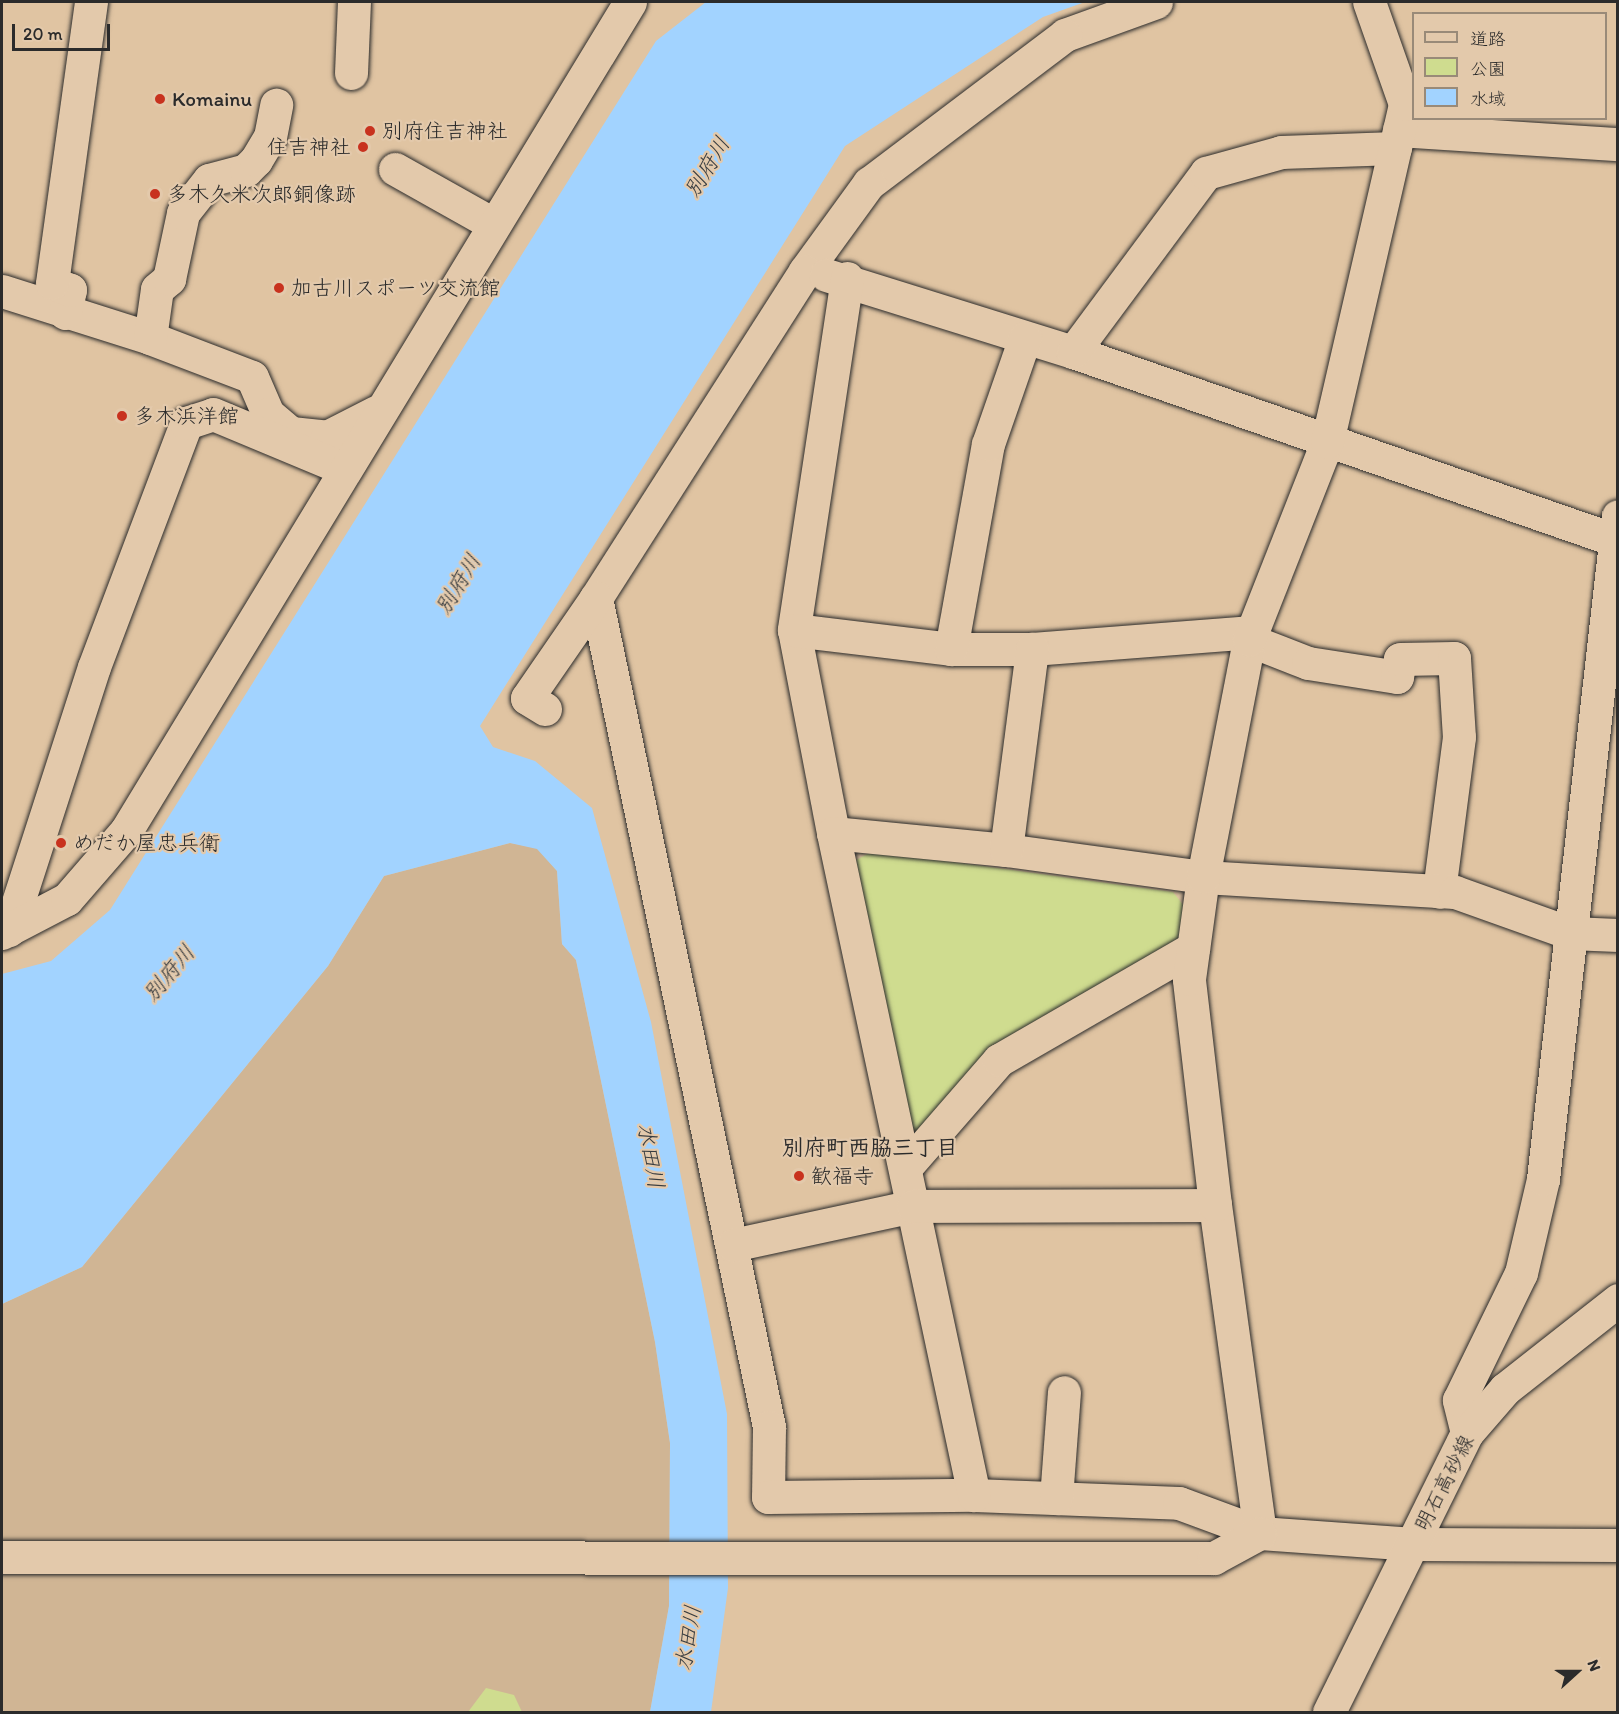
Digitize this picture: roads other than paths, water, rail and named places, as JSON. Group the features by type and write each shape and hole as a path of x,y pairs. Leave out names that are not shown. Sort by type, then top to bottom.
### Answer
{"street":[{"path":"65,313 70,290 52,283 91,2"},
{"path":"69,272 103,2"},
{"path":"351,73 354,2"},
{"path":"5,931 67,899 126,831 379,410 630,2"},
{"path":"545,709 527,698 596,598 805,271 869,183 1065,35 1156,2"},
{"path":"1260,1533 1215,1205 1189,979 1203,877 1250,636 1326,442 1405,104 1369,2"},
{"path":"150,338 157,289 169,279 183,213 208,180 246,170 256,160 270,137 276,105"},
{"path":"1073,352 1206,173 1281,152 1397,139 1617,144"},
{"path":"394,169 493,224"},
{"path":"805,271 847,278 1073,352 1326,442 1616,532 1543,1179 1521,1273 1460,1400 1467,1433"},
{"path":"847,278 794,630 833,833 974,1495"},
{"path":"2,291 65,313 150,338 252,377 268,414 291,434 327,438 379,410"},
{"path":"951,649 988,444 1025,338"},
{"path":"5,931 94,668 186,423 213,414 344,468"},
{"path":"596,598 733,1245 769,1428 768,1497 974,1495 1179,1503 1260,1533 1414,1544 1617,1545"},
{"path":"794,630 951,649 1032,649 1250,636 1308,663 1397,676 1400,659 1454,658 1459,737 1439,892"},
{"path":"1006,850 1032,649"},
{"path":"833,833 1006,850 1203,877 1455,892 1570,933 1617,935"},
{"path":"905,1168 999,1060 1193,948"},
{"path":"733,1245 913,1206 1215,1205"},
{"name":"明石高砂線","path":"1329,1713 1467,1433 1505,1389 1617,1300"},
{"path":"1056,1498 1064,1392"},
{"path":"2,1557 1214,1558 1260,1533"}],"water":[{"path":"706,2 1085,2 1043,17 845,146 480,726 493,747 535,761 592,808 651,1022 727,1414 728,1588 711,1712 650,1712 669,1606 670,1443 655,1342 576,960 562,944 557,871 537,849 510,843 384,876 328,966 82,1267 2,1304 2,974 51,961 110,910 656,41"}],"place":[{"name":"Komainu","path":"160,99"},
{"name":"別府住吉神社","path":"370,131"},
{"name":"住吉神社","path":"363,147"},
{"name":"多木久米次郎銅像跡","path":"155,194"},
{"name":"加古川スポーツ交流館","path":"279,288"},
{"name":"多木浜洋館","path":"122,416"},
{"name":"めだか屋忠兵衛","path":"61,843"},
{"name":"歓福寺","path":"799,1176"}],"district":[{"name":"別府町西脇三丁目","path":"870,1148"}],"water label":[{"name":"別府川","path":"707,167"},
{"name":"別府川","path":"458,584"},
{"name":"別府川","path":"169,973"},
{"name":"水田川","path":"651,1156"},
{"name":"水田川","path":"688,1638"}]}
